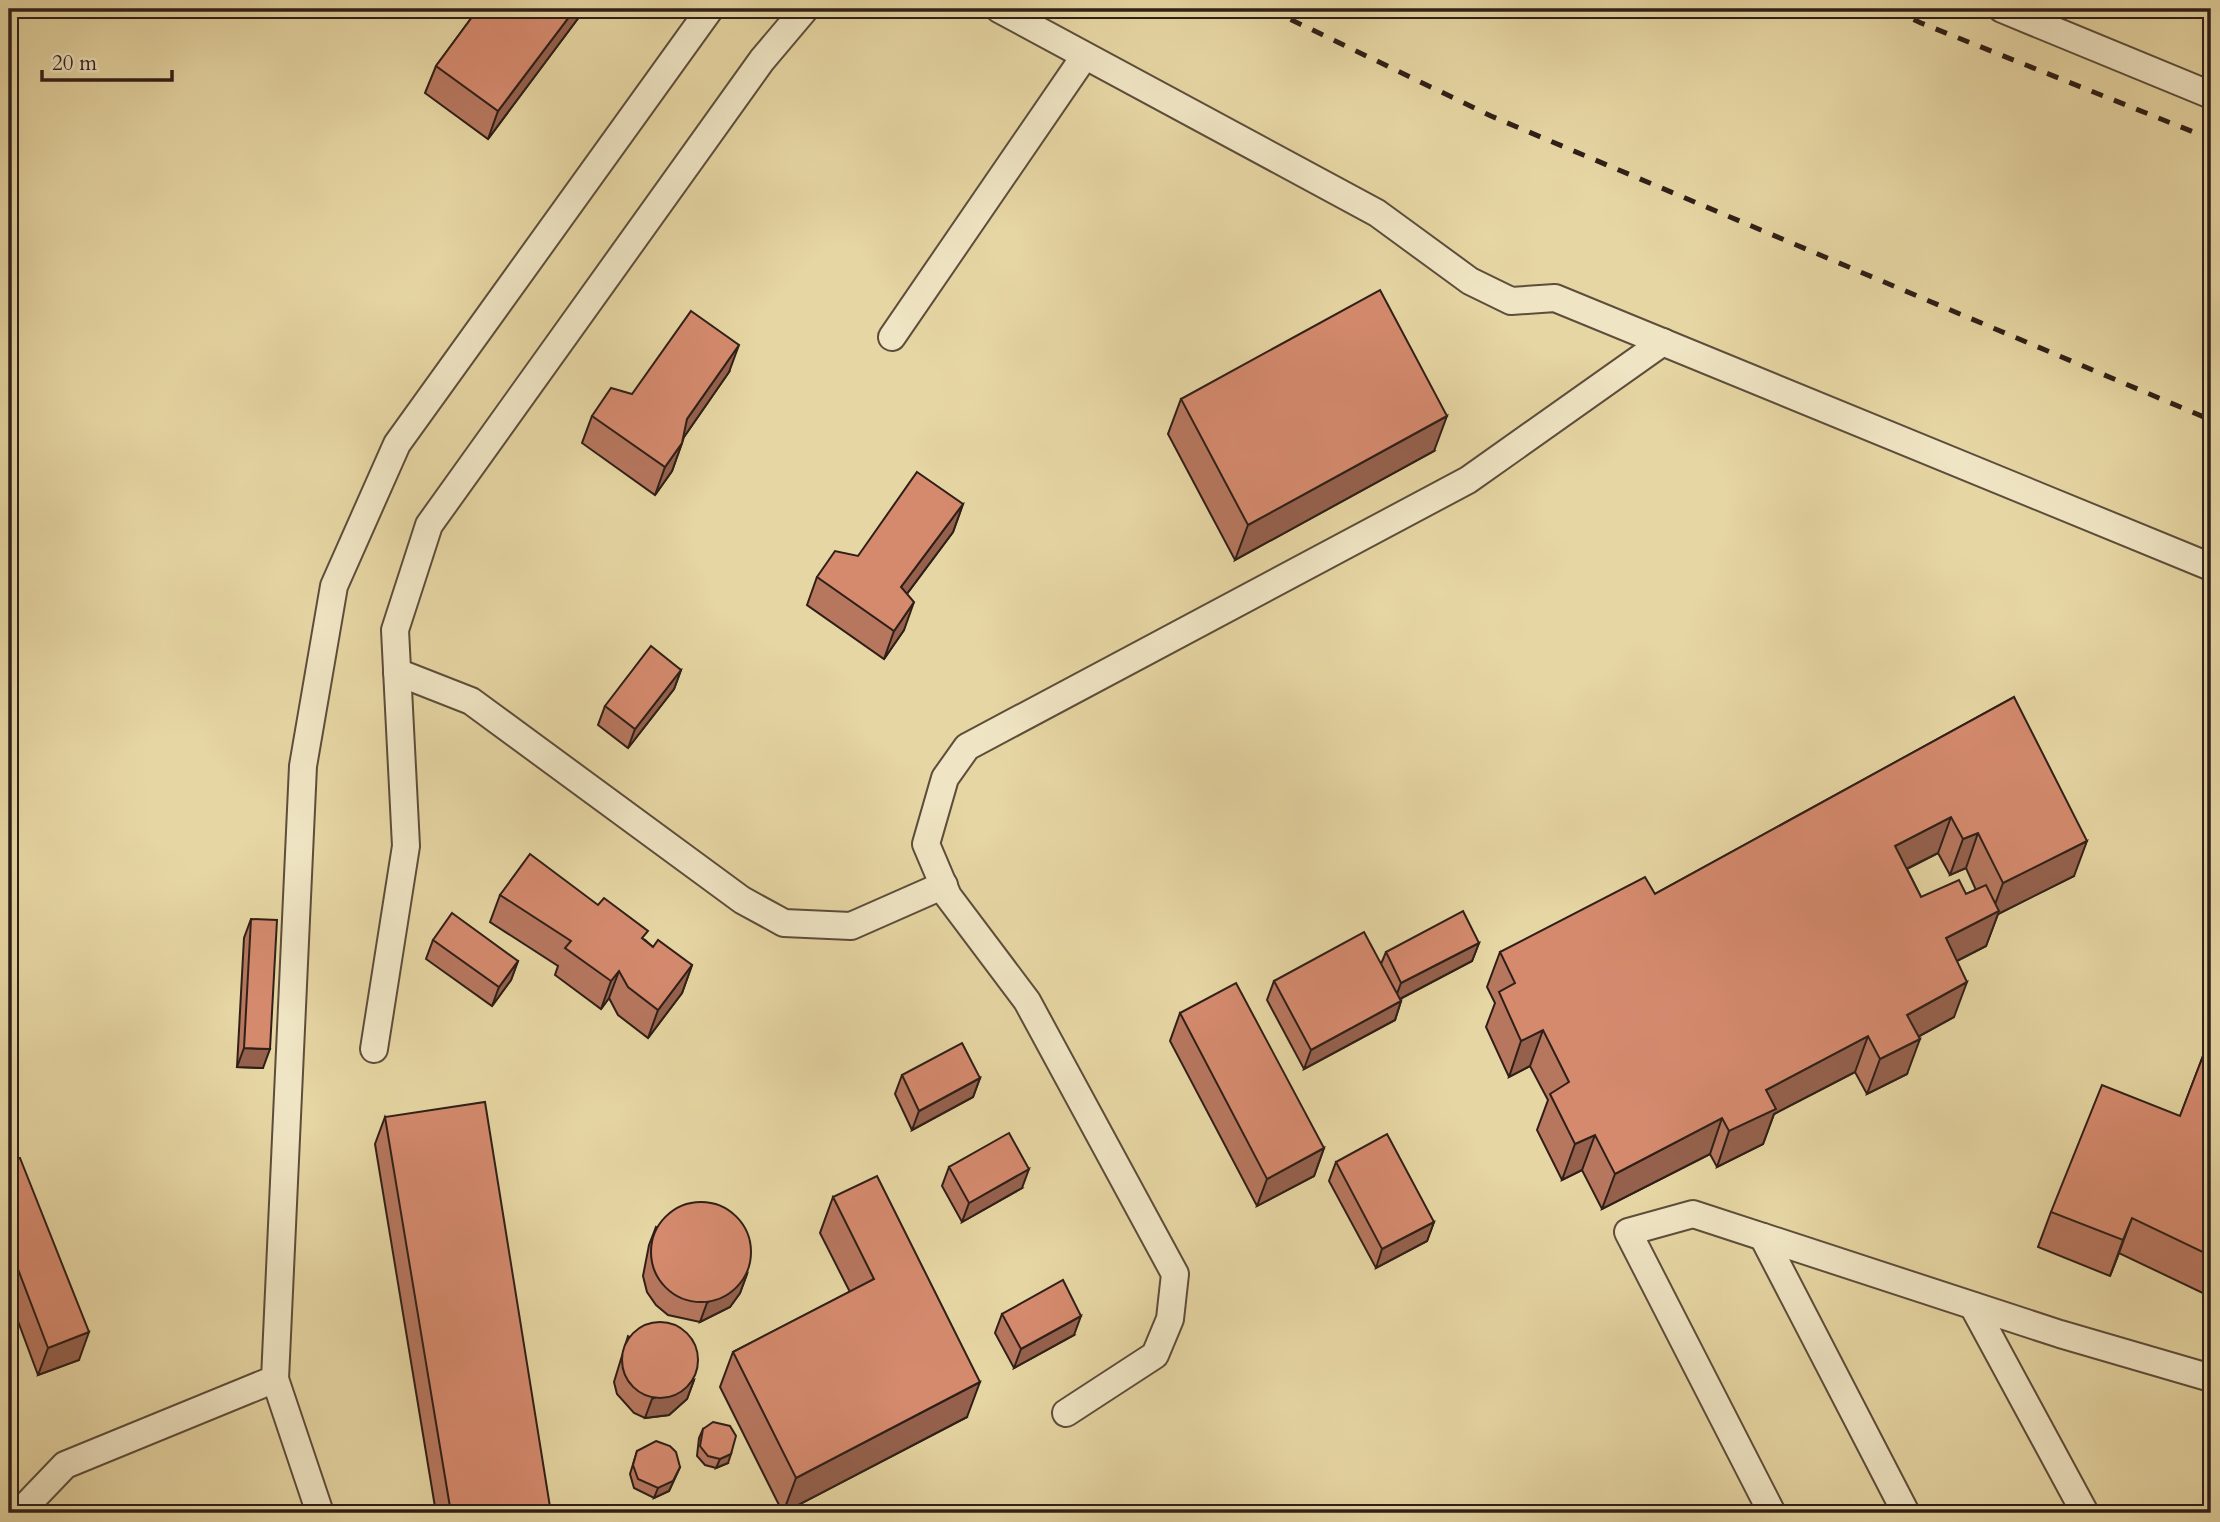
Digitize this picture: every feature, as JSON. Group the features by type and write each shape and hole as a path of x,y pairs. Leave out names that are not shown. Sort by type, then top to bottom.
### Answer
{"lane":[{"path":"320,1513 275,1379 303,766 334,586 397,444 710,9"},
{"path":"374,1049 406,846 395,630 429,525 762,60 805,9"},
{"path":"999,9 1377,213 1470,281 1511,301 1555,298 2211,567"},
{"path":"2002,9 2211,95"},
{"path":"892,337 1084,57"},
{"path":"1066,1413 1155,1355 1170,1319 1175,1274 1027,1001 948,896 926,845 945,778 967,747 1468,480 1663,342"},
{"path":"397,672 471,701 742,901 785,923 851,926 944,886"},
{"path":"1772,1513 1628,1232 1693,1214 1973,1306 2211,1378"},
{"path":"1763,1237 1906,1513"},
{"path":"1973,1306 2084,1513"},
{"path":"19,1513 65,1465 275,1379"}],"building":[{"path":"478,9 575,9 498,111 436,66"},
{"path":"1380,290 1447,416 1248,525 1181,399"},
{"path":"691,311 739,345 687,419 682,443 665,467 592,416 611,388 632,394"},
{"path":"917,472 963,504 901,587 914,602 894,631 817,577 835,551 858,556"},
{"path":"651,646 681,670 635,729 605,706"},
{"path":"2014,697 2087,841 2003,883 1978,833 1963,839 1951,817 1895,846 1921,897 1959,880 1966,894 1986,885 1999,911 1946,938 1967,982 1907,1015 1920,1039 1880,1059 1868,1036 1766,1090 1776,1109 1729,1131 1722,1118 1615,1174 1595,1135 1575,1144 1550,1094 1569,1082 1543,1030 1521,1041 1499,992 1515,983 1500,952 1645,877 1655,894"},
{"path":"530,854 598,905 604,898 648,931 642,938 653,947 658,940 692,965 658,1010 628,987 619,971 611,981 565,948 571,941 500,895"},
{"path":"1463,911 1479,943 1401,983 1386,952"},
{"path":"452,913 518,961 499,987 433,940"},
{"path":"251,919 277,920 270,1049 244,1048"},
{"path":"1364,932 1401,1001 1311,1050 1274,981"},
{"path":"1236,983 1324,1148 1267,1179 1180,1013"},
{"path":"2211,1035 2211,1256 2132,1218 2123,1240 2051,1212 2102,1085 2180,1116"},
{"path":"962,1043 980,1078 919,1111 902,1075"},
{"path":"485,1102 551,1513 451,1513 385,1117"},
{"path":"1009,1133 1029,1169 969,1203 949,1167"},
{"path":"1387,1134 1434,1222 1382,1249 1336,1162"},
{"path":"20,1158 89,1332 48,1348 16,1264 9,1267 9,1161"},
{"path":"877,1176 980,1382 796,1478 733,1352 874,1279 833,1197"},
{"path":"701,1202 720,1205 737,1216 748,1233 751,1252 748,1271 737,1288 720,1299 701,1302 682,1299 665,1288 654,1271 651,1252 654,1233 665,1216 682,1205"},
{"path":"1063,1280 1081,1316 1021,1349 1002,1314"},
{"path":"653,1322 667,1322 681,1328 692,1339 698,1360 695,1375 687,1387 667,1398 653,1398 639,1392 628,1381 622,1367 622,1353 628,1339 639,1328"},
{"path":"713,1422 730,1426 736,1436 731,1454 720,1459 708,1456 700,1446 703,1429"},
{"path":"656,1441 670,1446 676,1452 680,1467 673,1481 658,1488 638,1479 633,1465 637,1451"}],"railway":[{"path":"1269,9 1491,116 2211,420"},
{"path":"1892,9 2211,139"}]}
